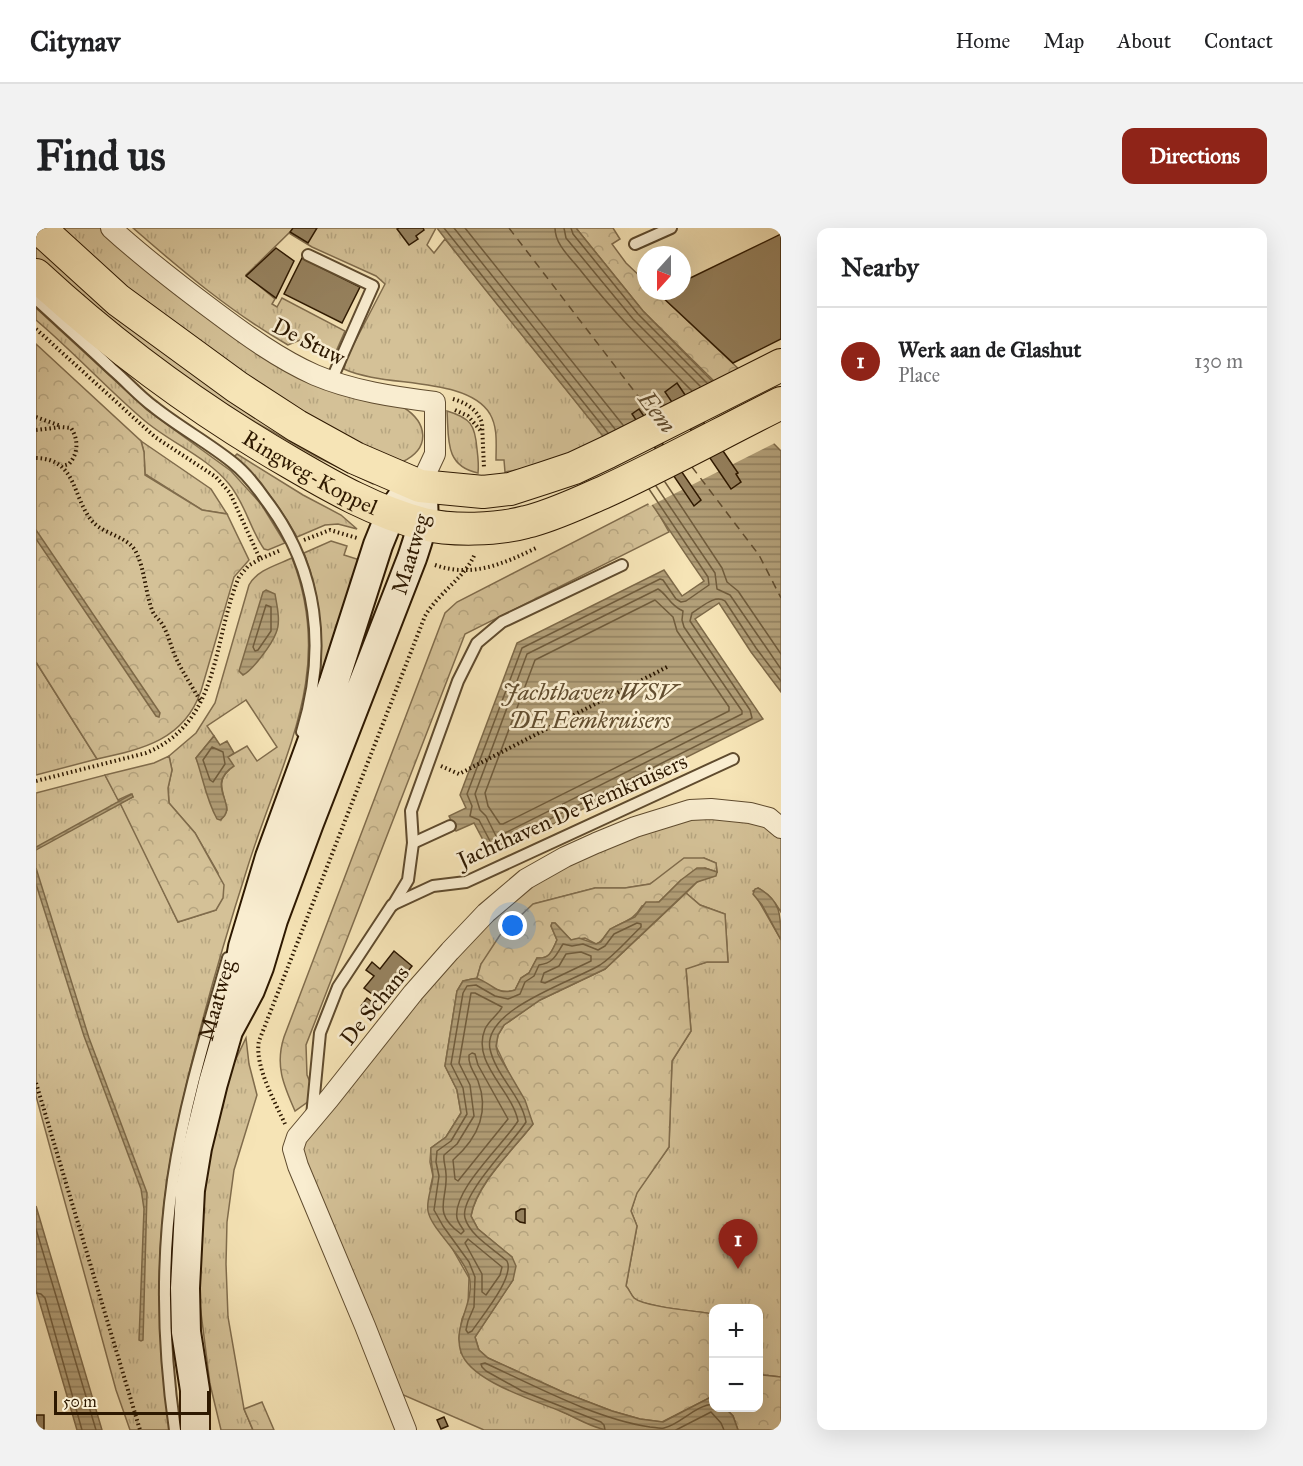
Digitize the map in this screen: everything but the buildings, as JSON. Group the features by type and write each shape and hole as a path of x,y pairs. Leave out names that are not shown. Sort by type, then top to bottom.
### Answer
{"main road":[{"name":"Ringweg-Koppel","path":"39,228 118,300 237,387 297,426 345,453 420,486 483,492 510,489 574,468 781,365"},
{"name":"Ringweg-Koppel","path":"36,275 73,310 128,354 218,419 333,488 423,524 451,528 481,528 526,522 574,505 629,481 769,409"},
{"name":"Maatweg","path":"195,1430 195,1390 186,1332 185,1288 190,1190 197,1148 228,1031 243,947 294,788 334,682 358,603 392,513 404,495 420,486 425,503 423,524 273,920 259,968 228,1031"},
{"name":"Maatweg","path":"195,1390 211,1430"}],"street":[{"name":"De Stuw","path":"111,228 171,279 282,358 331,381 373,393 435,402"},
{"path":"420,486 435,454 435,402"},
{"name":"De Schans","path":"293,1144 450,951 486,913 526,879 565,857 635,827 690,810 711,809 750,813 769,818 781,828"},
{"path":"293,1144 298,1166 379,1359 406,1430"}],"lane":[{"path":"635,244 671,228"},
{"path":"308,255 373,286 331,381"},
{"name":"Ringweg-Koppel","path":"36,299 152,406 234,462 279,518 309,585 315,624 316,661 312,692 299,740"},
{"path":"312,1119 320,1033 338,987 408,880 413,843 411,811 458,681 477,643 502,622 622,565"},
{"name":"Jachthaven De Eemkruisers","path":"392,905 434,886 466,882 733,759"},
{"path":"413,843 450,826"},
{"name":"Maatweg","path":"175,1430 166,1333 167,1228 173,1178 195,1078 231,947"}],"path":[{"path":"452,398 470,406 480,416 481,432 468,416 435,402 452,398"},
{"path":"36,417 61,427"},
{"path":"36,430 71,428 76,435 74,457 69,464 61,466"},
{"path":"36,458 50,459 61,466 75,484 82,504 92,521 102,530 126,541 135,549 153,613 163,625 176,659 201,702"},
{"path":"36,781 146,753 160,747 182,731 207,691 239,577 248,566 260,559"},
{"path":"293,1144 262,1070 258,1052 260,1041 425,616 441,593 464,571"},
{"path":"429,762 459,774 669,666"},
{"path":"36,1083 140,1430"}],"green space":[{"path":"53,228 100,228 122,248 239,339 403,407 417,420 421,428 422,443 418,450 402,462 350,441 187,339"},
{"path":"133,228 436,228 427,245 434,253 445,239 607,440 533,467 505,472 504,460 496,460 493,419 479,402 444,388 380,379 344,369 347,357 385,284 376,276 312,247 289,233 246,275 275,299 272,304 277,307 282,298 345,331 334,356 300,340 288,345 267,333 208,290"},
{"path":"576,228 613,228 620,239 612,244 637,273 637,300 666,300 743,373 719,386 643,311"},
{"path":"36,241 375,483 317,457 181,380 36,262"},
{"path":"36,308 147,410 231,471 261,504 285,543 268,550 264,549 235,491 220,474 155,429 131,409 36,320"},
{"path":"36,344 141,441 145,475 202,510 227,514 249,560 234,577 194,708 184,721 160,740 130,751 97,759 36,662"},
{"path":"447,411 467,420 473,428 478,473 459,464 454,457 449,441"},
{"path":"141,441 211,489 227,514 202,510 145,474"},
{"path":"237,454 303,495 341,515 357,529 338,524 325,525 297,537 269,494 234,457"},
{"path":"652,502 669,532 465,634 306,1045 307,1075 316,1096 295,1111 280,1066 284,1037 445,613 457,602"},
{"path":"331,541 347,546 344,555 363,561 317,697 321,660 320,624 315,588 304,553"},
{"path":"292,558 304,600 309,640 306,679 299,716 288,754 247,869 216,973 196,1043 168,1174 162,1222 159,1296 162,1366 171,1430 130,1430 116,1390 36,1096 36,793 105,775 133,827 178,922 216,910 218,873 195,833 169,803 168,788 172,770 169,756 196,733 215,703 249,585 257,575","holes":["246,700 277,747 257,761 247,746 228,757 229,770 222,779 227,810 221,820 196,758 214,736 207,726"]},
{"path":"36,662 97,759 36,775"},
{"path":"169,756 172,770 168,788 169,803 195,833 224,885 223,898 216,910 178,922 120,803 133,797 131,794 118,800 105,775 154,763"},
{"path":"680,818 747,821 771,830 781,838 781,912 765,893 758,888 753,891 781,940 781,1377 763,1375 763,1304 709,1304 709,1313 648,1304 634,1298 626,1286 637,1226 631,1211 637,1192 669,1147 672,1061 691,1031 686,968 707,962 728,962 725,914 700,905 686,893 697,882 717,872 716,863 704,858 666,874 650,884 625,888 595,888 534,904 481,964 477,978 463,981 457,991 445,1066 457,1090 461,1113 446,1137 431,1148 430,1162 433,1176 430,1189 452,1248 469,1278 468,1306 462,1319 459,1338 461,1353 568,1415 607,1430 484,1430 401,1394 303,1154 304,1140 454,954 498,906 580,859"},
{"path":"684,858 704,858 716,863 717,872 705,868 681,880 659,902 642,906 635,916 610,930 596,944 585,938 571,940 555,923 552,923 551,926 557,940 552,951 548,956 537,958 529,973 521,978 515,990 500,991 477,978 481,964 500,935 533,904 595,888 625,888 650,884"},
{"path":"686,893 700,905 725,914 728,962 707,962 686,969 691,1031 672,1061 669,1147 637,1193 631,1211 637,1226 626,1286 634,1298 648,1304 709,1313 709,1398 662,1422 612,1411 565,1393 488,1358 479,1350 475,1337 513,1280 512,1257 478,1229 471,1216 480,1192 488,1180 533,1124 496,1046 498,1035 504,1025 540,1000 605,969"},
{"path":"246,1038 249,1064 257,1095 234,1170 227,1222 226,1264 228,1317 244,1409 253,1430 221,1430 210,1384 198,1289 201,1191 223,1086"},
{"path":"763,1375 781,1377 781,1430 738,1430 729,1412 763,1412"},
{"path":"262,1402 274,1430 253,1430 244,1409"}],"water":[{"path":"437,228 576,228 643,311 781,451 781,692 719,603 695,619 763,719 491,855 474,823 456,831 449,816 466,808 460,795 517,643 664,570 682,596 704,581 618,456"},
{"path":"36,530 160,713 159,717 156,716 36,539"},
{"path":"266,590 275,594 278,614 277,629 262,656 243,675 239,671 263,592"},
{"path":"214,736 220,745 227,741 234,753 228,757 234,766 225,773 222,781 221,788 227,808 220,820 217,819 210,804 196,758"},
{"path":"132,794 133,797 36,850 36,847"},
{"path":"36,868 89,1038 147,1193 143,1340 141,1341 139,1340 144,1209 141,1189 84,1036 36,884"},
{"path":"697,868 717,872 716,876 697,882 605,969 540,1000 504,1025 498,1035 496,1046 498,1054 525,1100 533,1124 496,1168 480,1192 471,1216 478,1229 512,1257 516,1266 513,1280 475,1337 479,1350 488,1358 565,1393 640,1419 663,1422 709,1398 709,1412 729,1412 738,1430 606,1430 489,1381 467,1362 461,1352 459,1332 469,1295 469,1276 460,1259 430,1218 428,1202 433,1175 431,1148 446,1137 461,1113 457,1090 445,1066 457,991 463,981 478,979 503,992 515,990 521,978 529,973 537,958 548,956 552,951 557,940 551,926 552,923 555,923 571,940 579,938 596,944 601,942 610,929 635,917 646,902 659,902"},
{"path":"758,888 775,903 780,916 781,940 762,905 753,894"},
{"path":"36,1206 102,1430 77,1430 36,1290"}],"pier":[{"path":"718,381 777,442 650,506 601,438"}],"ferry route":[{"path":"509,228 651,413"},
{"path":"692,467 759,555 781,598"}],"place":[{"name":"Werk aan de Glashut","path":"738,1269"}],"water label":[{"name":"Eem","path":"657,412"},
{"name":"Jachthaven WSV DE Eemkruisers","path":"590,706"}]}
